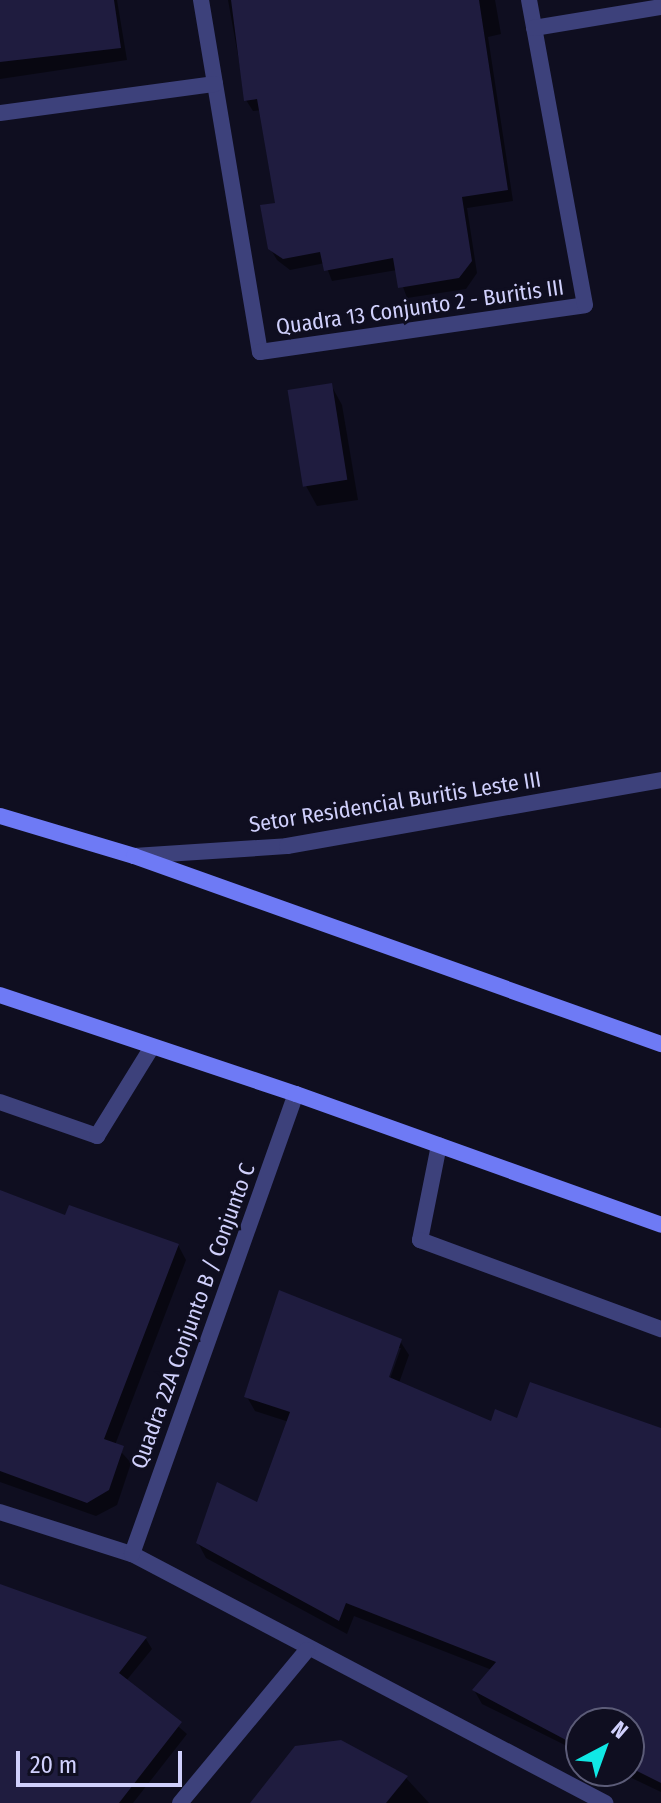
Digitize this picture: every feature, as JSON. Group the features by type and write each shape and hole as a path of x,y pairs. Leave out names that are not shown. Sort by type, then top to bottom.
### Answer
{"street":[{"name":"Quadra 13 Conjunto 2 - Buritis III","path":"201,0 260,352 585,305 529,0"},
{"path":"534,28 661,7"},
{"path":"0,113 215,84"},
{"name":"Setor Residencial Buritis Leste III","path":"134,856 287,846 661,780"},
{"path":"0,816 134,856 661,1044"},
{"path":"0,995 296,1094 661,1225"},
{"path":"0,1102 97,1136 152,1047"},
{"name":"Quadra 22A Conjunto B / Conjunto C","path":"132,1554 296,1094"},
{"path":"439,1145 420,1240 661,1329"},
{"path":"0,1512 132,1554 307,1650 605,1803"},
{"path":"180,1803 307,1650"}],"building":[{"path":"0,0 114,0 121,48 0,62"},
{"path":"231,0 479,0 508,190 462,197 472,261 459,278 398,288 393,258 324,271 320,252 283,259 268,249 260,205 275,203 257,99 244,101"},
{"path":"332,383 347,480 303,487 288,390"},
{"path":"0,1190 65,1215 69,1205 179,1244 104,1439 124,1446 109,1490 87,1503 0,1471"},
{"path":"279,1290 402,1339 389,1377 491,1421 495,1409 517,1418 530,1382 661,1428 661,1783 645,1775 645,1707 565,1707 565,1739 472,1690 496,1662 346,1603 339,1621 196,1543 217,1482 257,1502 290,1412 244,1397"},
{"path":"0,1584 147,1637 119,1673 182,1722 119,1803 0,1803"},
{"path":"341,1740 408,1776 386,1803 250,1803 295,1746"}]}
